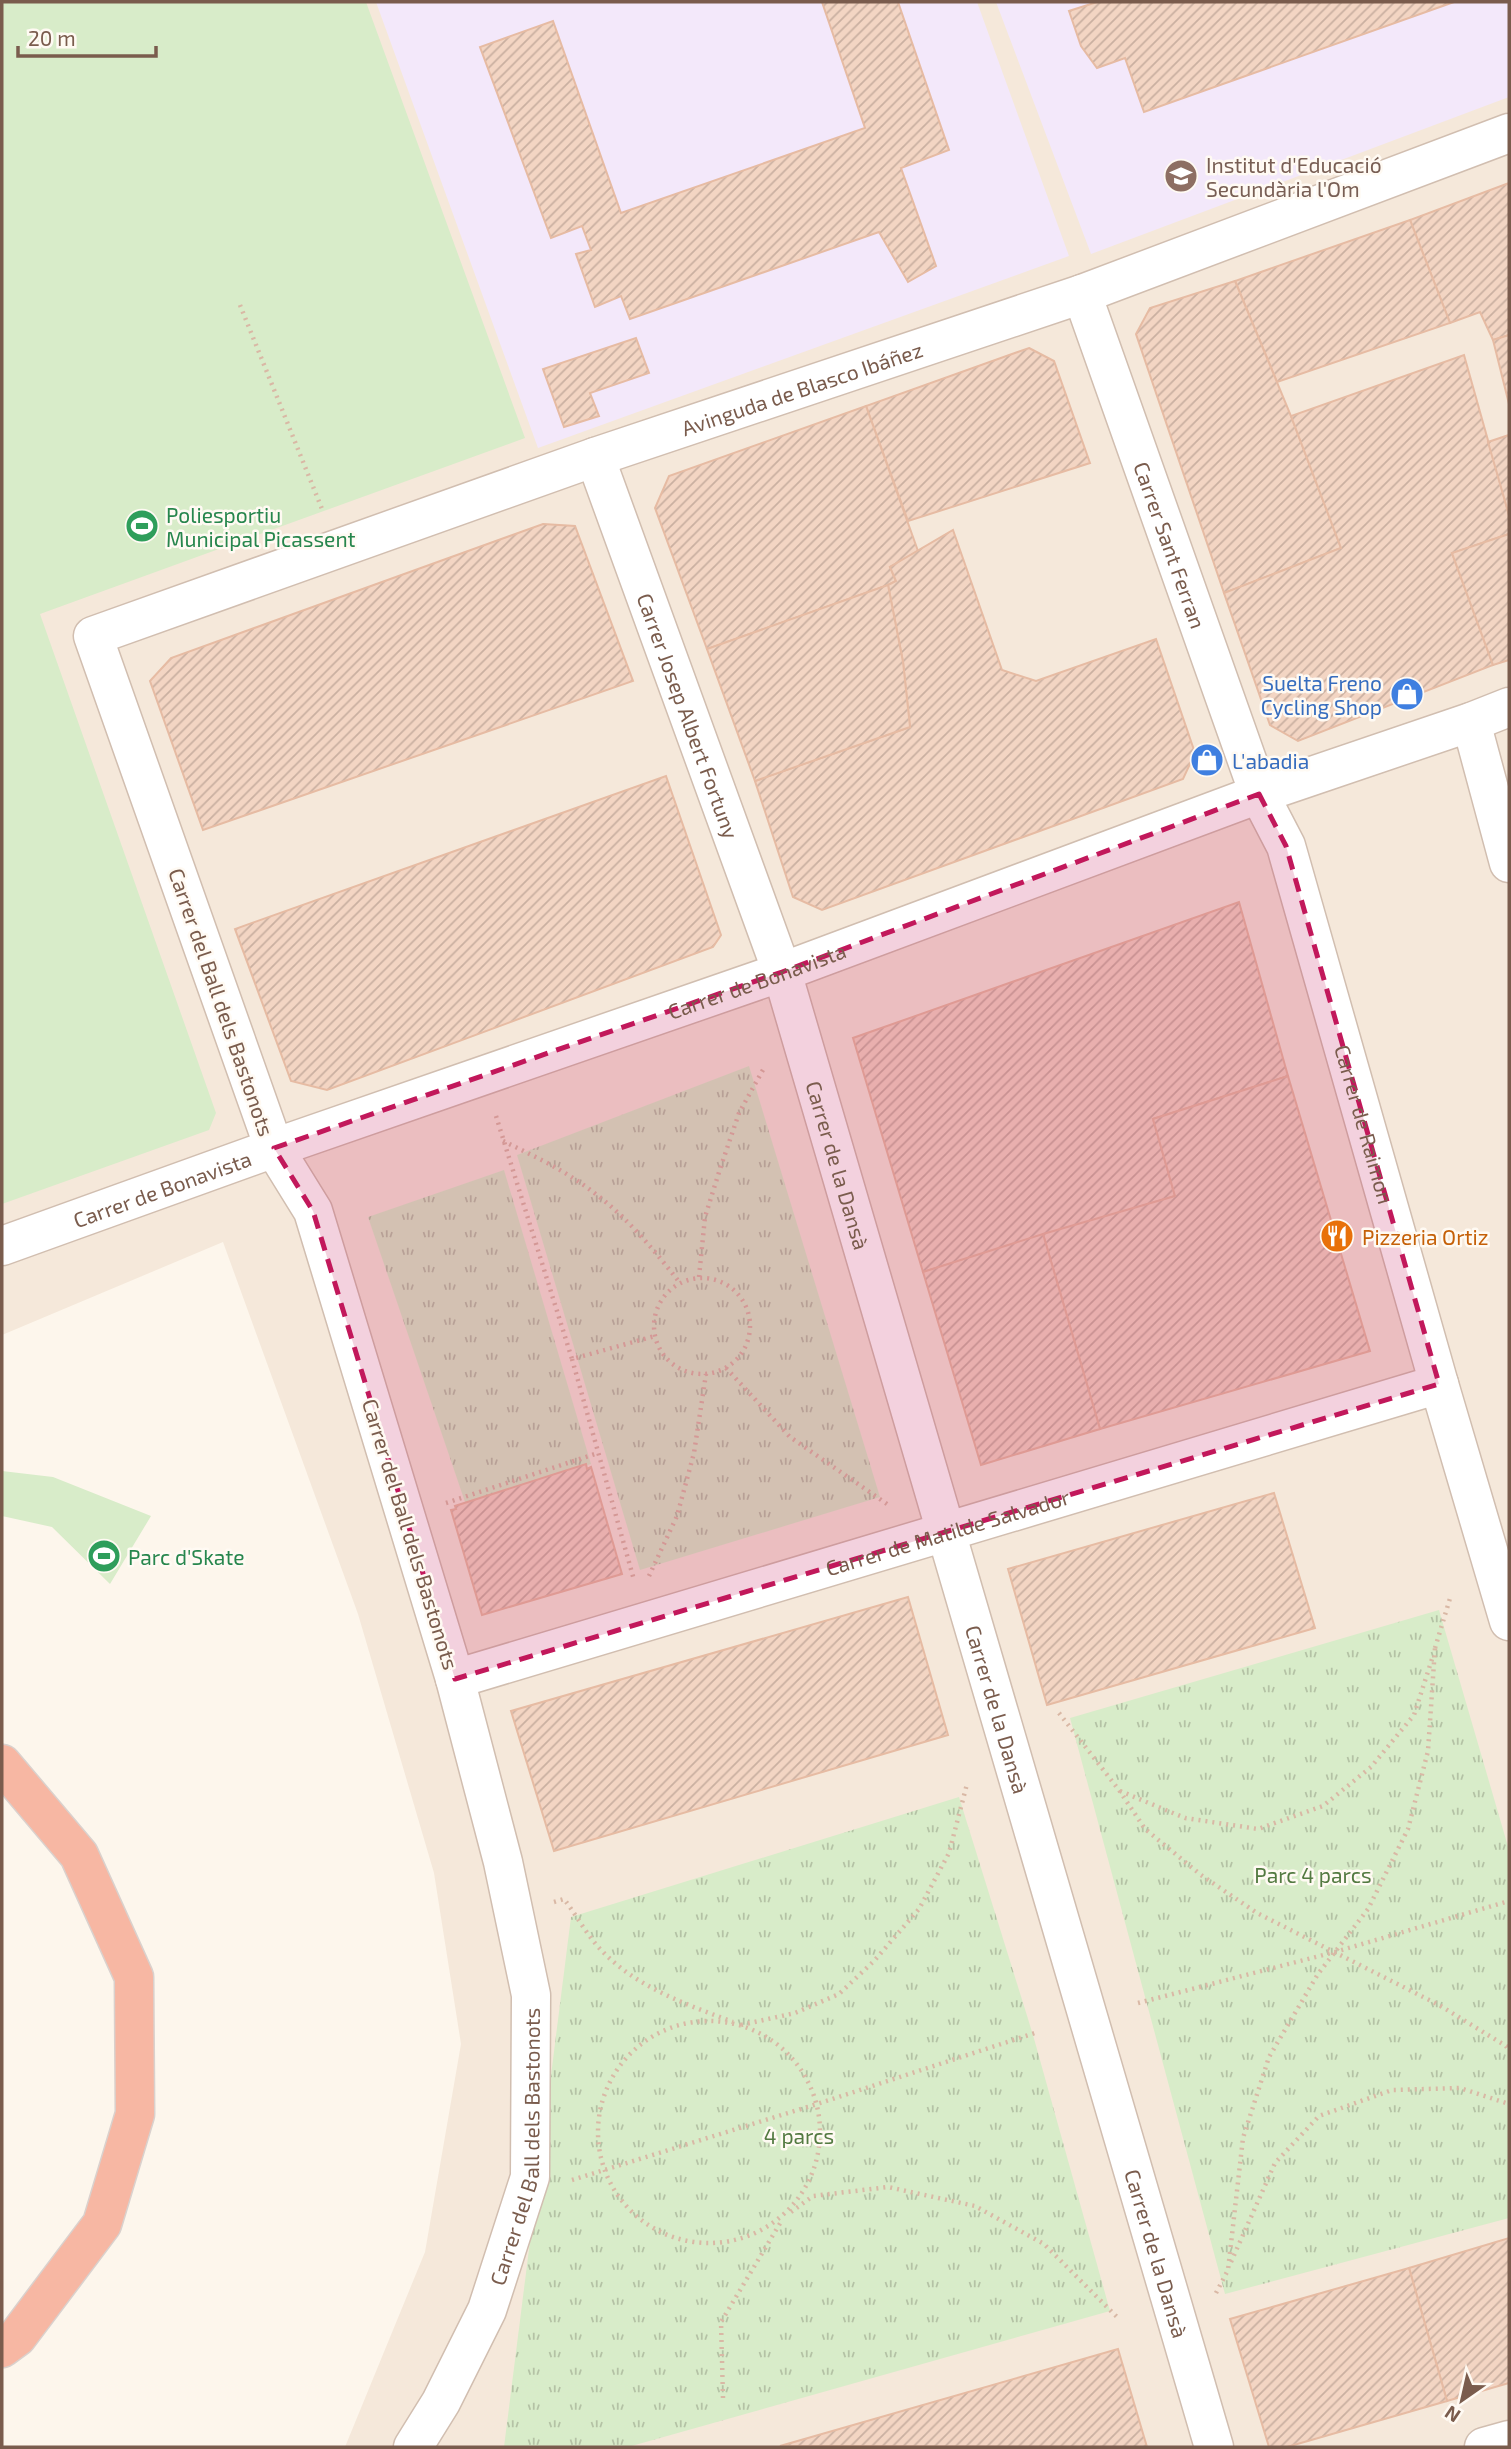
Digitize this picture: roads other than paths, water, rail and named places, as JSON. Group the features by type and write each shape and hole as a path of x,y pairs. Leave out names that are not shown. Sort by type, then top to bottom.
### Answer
{"highway":[{"path":"2,1764 79,1855 134,1977 135,2114 102,2224 17,2337 2,2348"}],"street":[{"name":"Avinguda de Blasco Ibáñez","path":"93,636 595,457 1082,294 1509,133"},
{"name":"Carrer Sant Ferran","path":"1082,294 1259,794"},
{"name":"Carrer Josep Albert Fortuny","path":"595,457 782,972"},
{"name":"Carrer del Ball dels Bastonots","path":"93,636 274,1149 313,1211 455,1679 503,1862 531,1995 530,2178 487,2310 441,2402 413,2447"},
{"name":"Carrer de Bonavista","path":"2,1246 782,972 1259,794 1509,707"},
{"path":"1471,722 1509,863"},
{"name":"Carrer de Raimon","path":"1259,794 1286,846 1509,1621"},
{"name":"Carrer de la Dansà","path":"782,972 1214,2447"},
{"name":"Carrer de Matilde Salvador","path":"455,1679 1439,1384"},
{"path":"1484,2447 1509,2440"}],"place":[{"name":"Institut d'Educació Secundària l'Om","path":"1181,176"},
{"name":"Poliesportiu Municipal Picassent","path":"142,526"},
{"name":"Suelta Freno Cycling Shop","path":"1407,694"},
{"name":"L'abadia","path":"1207,760"},
{"name":"Pizzeria Ortiz","path":"1337,1236"},
{"name":"Parc d'Skate","path":"104,1556"}],"park label":[{"name":"Parc 4 parcs","path":"1313,1874"},
{"name":"4 parcs","path":"799,2135"}]}
